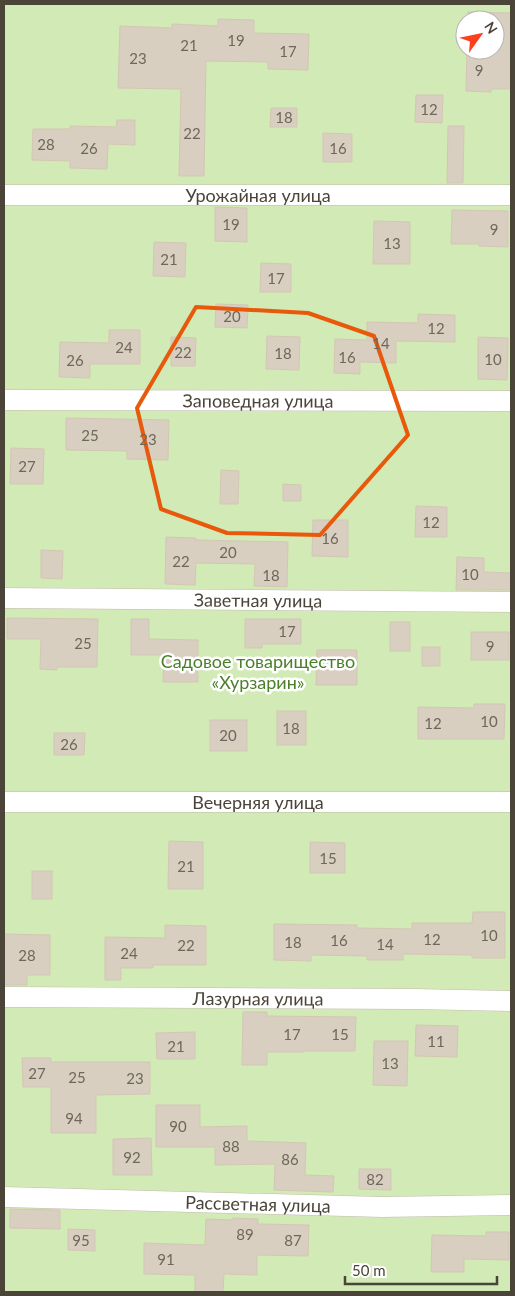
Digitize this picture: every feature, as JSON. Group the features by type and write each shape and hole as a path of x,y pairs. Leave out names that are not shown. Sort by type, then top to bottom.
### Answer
{"street":[{"name":"Урожайная улица","path":"4,195 511,195"},
{"name":"Заповедная улица","path":"4,400 511,401"},
{"name":"Заветная улица","path":"4,598 511,602"},
{"name":"Вечерняя улица","path":"4,802 511,802"},
{"name":"Лазурная улица","path":"4,997 511,1001"},
{"name":"Рассветная улица","path":"4,1197 382,1207 511,1205"}],"highlighted area":[{"path":"196,307 308,313 374,336 408,435 320,535 227,533 161,509 137,408"}],"green space":[{"name":"Садовое товарищество «Хурзарин»","path":"4,4 511,4 511,1292 4,1292"}],"building":[{"path":"505,13 511,13 511,89 491,89 491,92 466,91 467,60 505,60"},
{"path":"218,19 254,20 254,33 309,34 308,70 268,69 268,62 206,61 204,176 179,176 181,89 118,88 120,26 172,28 172,24 218,26"},
{"path":"416,95 443,95 442,123 415,122"},
{"path":"271,108 297,108 297,127 270,127"},
{"path":"117,120 135,120 135,145 108,144 107,169 70,168 70,161 32,160 33,129 70,129 70,126 116,127"},
{"path":"448,126 464,126 463,183 447,183"},
{"path":"323,133 352,134 352,162 323,162"},
{"path":"215,207 247,208 247,242 215,241"},
{"path":"452,210 508,211 508,247 451,244"},
{"path":"374,221 410,222 410,264 373,264"},
{"path":"154,242 186,243 185,277 153,276"},
{"path":"261,263 291,264 291,292 260,292"},
{"path":"216,304 248,305 247,328 215,327"},
{"path":"418,314 455,315 455,342 396,341 396,363 360,362 360,374 334,373 335,339 367,340 367,322 418,323"},
{"path":"109,330 140,330 140,364 90,364 90,378 59,377 60,342 109,343"},
{"path":"267,336 300,337 299,370 266,369"},
{"path":"171,337 196,338 195,366 171,366"},
{"path":"478,337 508,338 507,380 478,379"},
{"path":"66,418 169,420 168,460 127,459 127,451 66,450"},
{"path":"11,448 44,449 43,484 10,484"},
{"path":"221,470 239,471 238,504 220,504"},
{"path":"283,484 301,485 301,501 283,501"},
{"path":"416,506 447,507 447,537 415,537"},
{"path":"313,520 348,520 348,557 312,556"},
{"path":"166,537 196,538 196,540 288,542 287,587 254,586 255,564 196,563 195,585 165,584"},
{"path":"41,550 63,551 62,579 41,578"},
{"path":"457,557 484,558 484,572 511,573 511,590 456,590"},
{"path":"7,618 98,619 97,667 57,667 57,670 40,669 41,639 7,639"},
{"path":"131,619 149,619 149,639 198,640 198,682 163,682 164,655 131,655"},
{"path":"245,619 301,619 301,644 262,644 262,648 245,648"},
{"path":"390,622 410,622 410,651 390,651"},
{"path":"471,632 509,632 509,660 471,660"},
{"path":"422,647 440,647 440,666 422,666"},
{"path":"317,650 357,650 357,685 316,685"},
{"path":"474,704 505,704 504,739 418,739 418,707 474,708"},
{"path":"277,711 306,711 306,745 277,745"},
{"path":"210,720 247,720 247,751 210,751"},
{"path":"54,733 85,733 84,755 54,755"},
{"path":"169,841 203,842 203,889 168,889"},
{"path":"310,842 345,843 345,873 310,873"},
{"path":"32,871 52,871 52,899 32,899"},
{"path":"473,912 505,912 505,958 472,958 472,955 403,954 403,960 367,960 367,956 311,955 311,961 274,960 274,924 357,925 357,928 412,929 412,923 472,923"},
{"path":"165,925 206,926 206,965 153,965 153,968 121,968 121,980 105,980 105,937 165,938"},
{"path":"4,934 50,935 50,975 27,975 27,985 4,985"},
{"path":"243,1012 267,1012 267,1016 356,1017 355,1051 267,1052 267,1065 242,1065"},
{"path":"416,1025 458,1026 457,1057 415,1056"},
{"path":"195,1032 195,1059 157,1059 156,1033"},
{"path":"374,1041 408,1041 407,1086 373,1085"},
{"path":"22,1058 51,1058 51,1062 150,1062 150,1094 96,1095 96,1133 51,1133 51,1087 23,1087"},
{"path":"156,1105 200,1105 200,1127 247,1126 247,1141 306,1143 305,1175 334,1176 333,1192 274,1190 275,1164 215,1165 215,1147 156,1147"},
{"path":"151,1138 152,1175 113,1175 113,1139"},
{"path":"359,1169 391,1169 391,1190 359,1189"},
{"path":"10,1209 60,1210 60,1229 10,1228"},
{"path":"233,1218 258,1219 258,1224 309,1225 308,1256 257,1255 257,1275 224,1274 223,1292 195,1292 195,1275 144,1274 144,1243 205,1245 206,1219 233,1220"},
{"path":"68,1229 95,1230 95,1251 68,1250"},
{"path":"486,1232 509,1232 509,1260 464,1259 464,1272 431,1272 432,1235 486,1236"}]}
